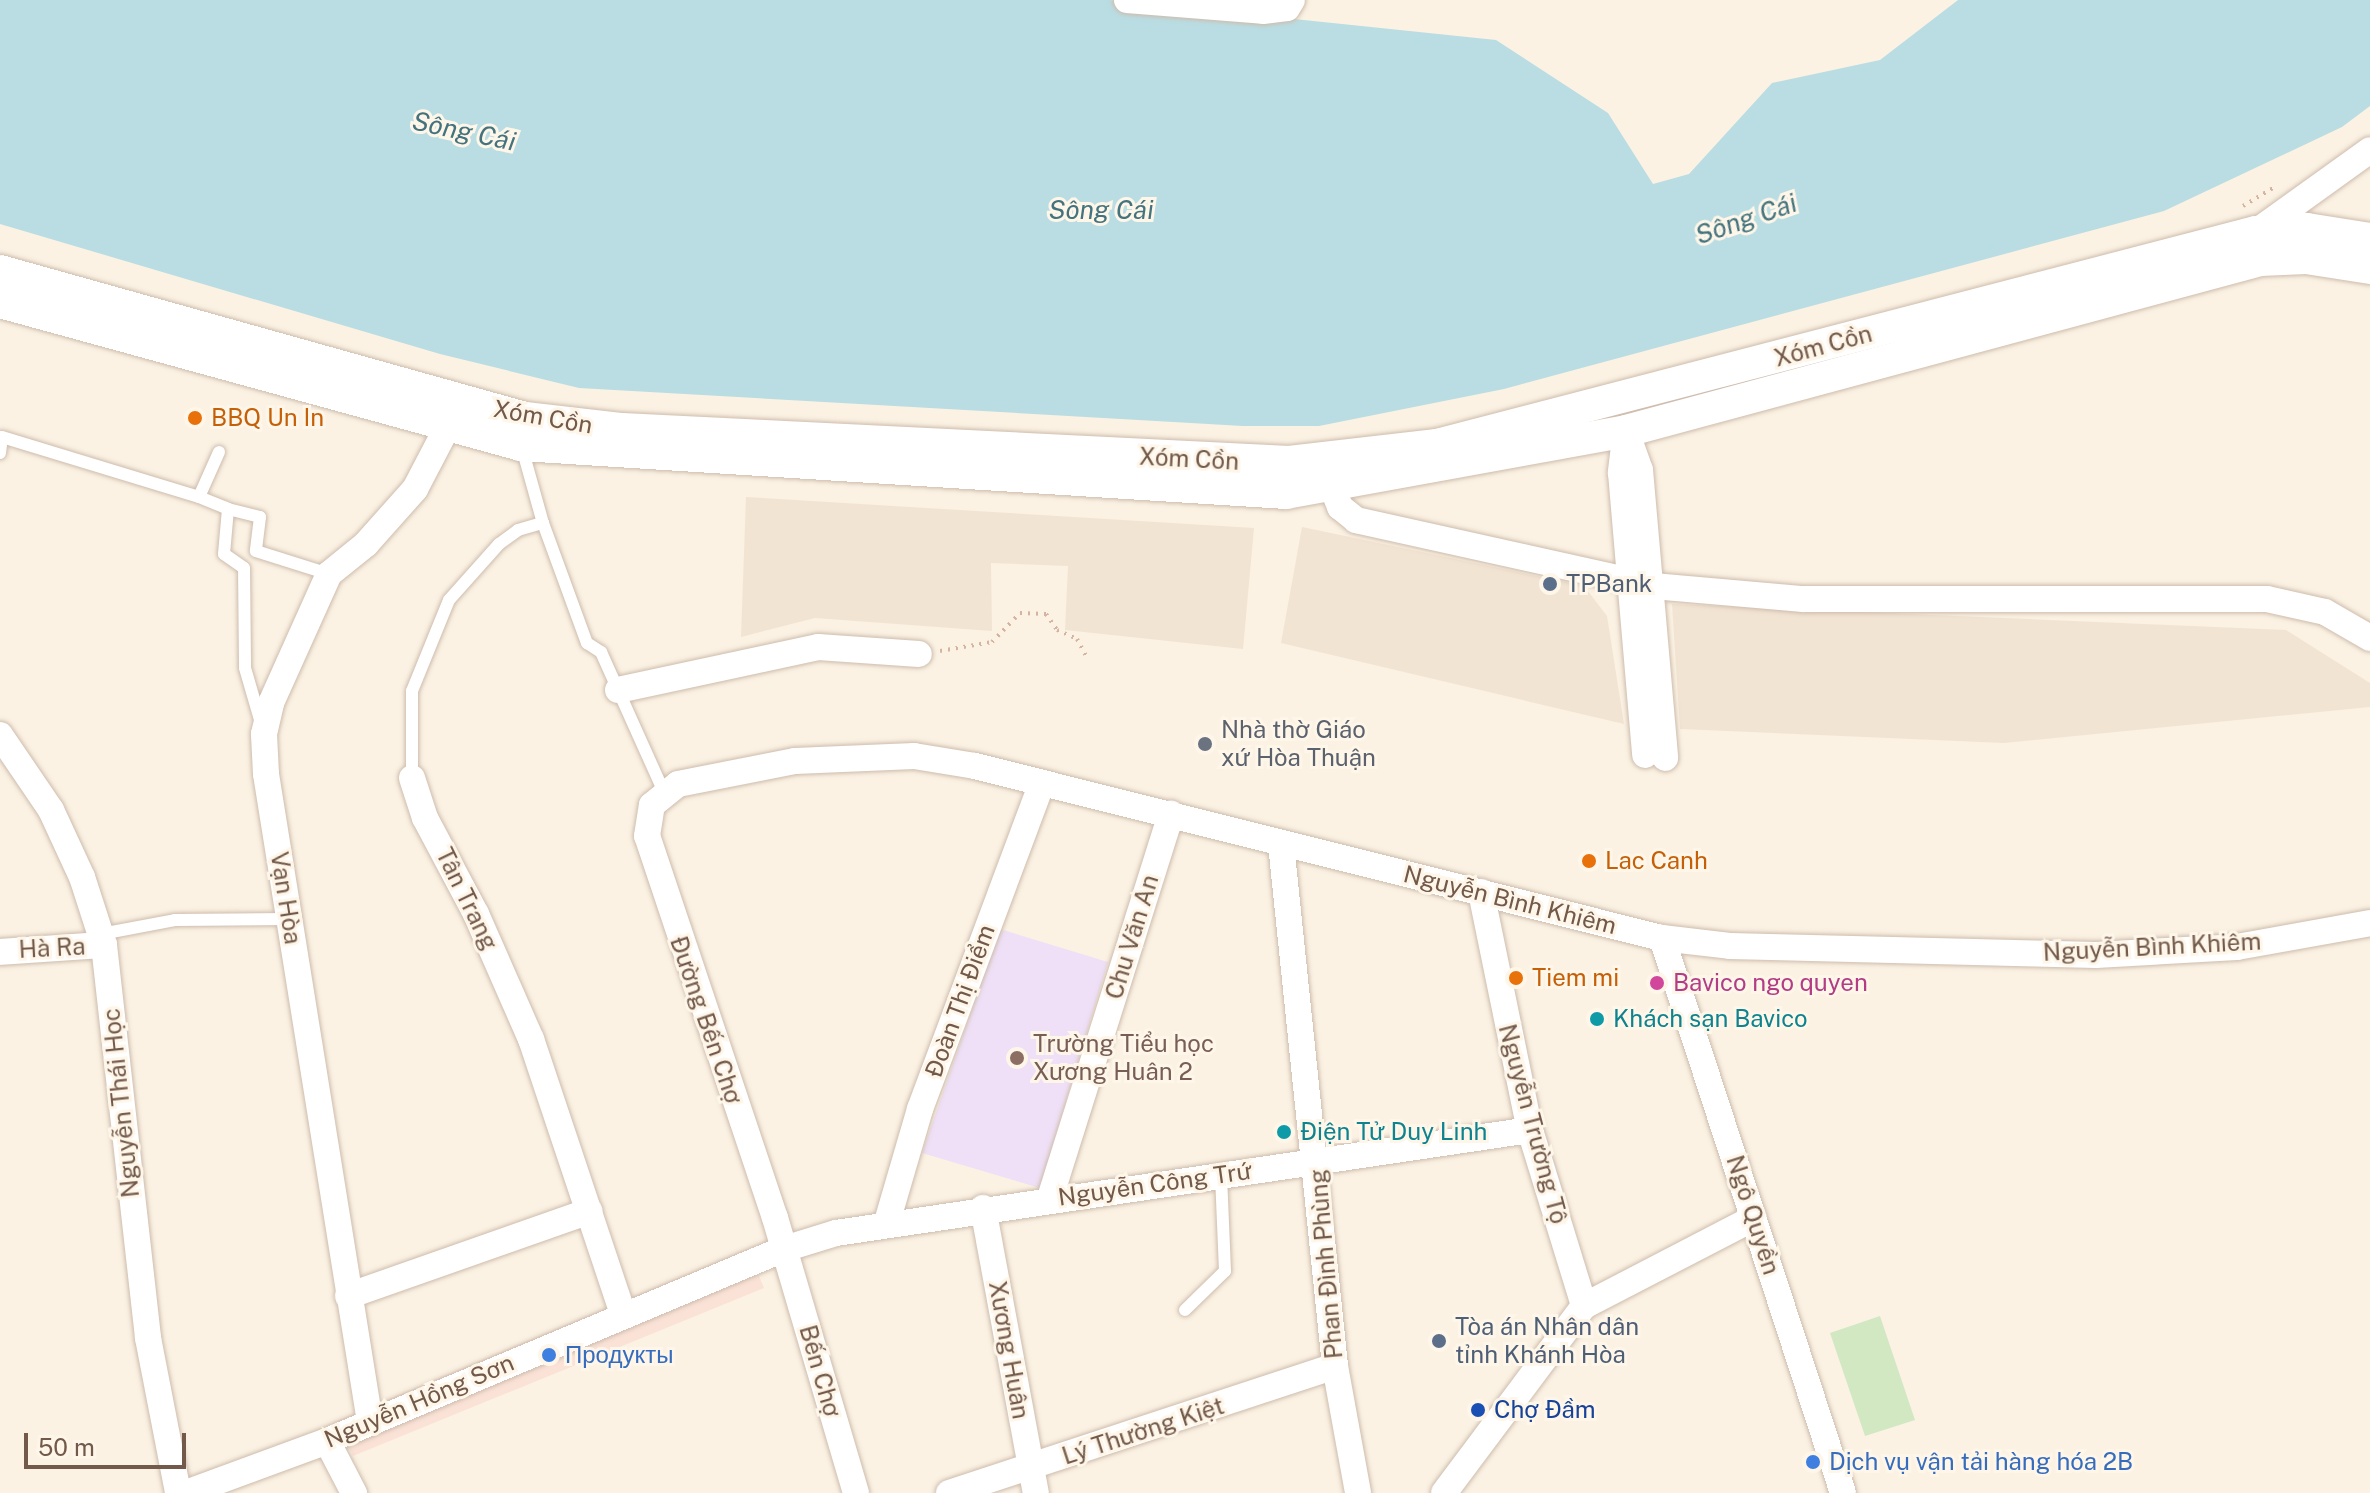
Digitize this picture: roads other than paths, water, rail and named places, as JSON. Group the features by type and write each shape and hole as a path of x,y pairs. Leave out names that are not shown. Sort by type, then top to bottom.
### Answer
{"street":[{"path":"1127,0 1231,11 1289,4"},
{"path":"2258,246 2370,150"},
{"name":"Xóm Cồn","path":"0,302 448,426 1286,493 1332,487 1623,415 2258,246 2307,229 2370,239"},
{"name":"Xóm Cồn","path":"2258,246 2306,258 2370,268"},
{"name":"Xóm Cồn","path":"0,271 523,432 622,429 1289,462 1437,445 1623,415"},
{"path":"1623,415 1621,473 1642,585 1655,757"},
{"name":"Vạn Hòa","path":"370,1422 289,919 264,734 271,703 329,574 366,544 415,489 448,426"},
{"path":"1332,487 1340,507 1356,520 1642,585 1818,600 2267,599 2325,612 2370,638"},
{"path":"618,690 818,647 919,654"},
{"name":"Nguyễn Thái Học","path":"0,735 51,810 82,877 102,940 148,1338 178,1493"},
{"name":"Nguyễn Bình Khiêm","path":"664,792 678,784 795,761 873,755 914,756 1171,814 1662,938 1730,946 2096,955 2237,947 2370,923"},
{"name":"Tân Trang","path":"412,778 425,818 476,914 531,1039 623,1314"},
{"name":"Đoàn Thị Điểm","path":"887,1222 920,1109 1042,783"},
{"name":"Đường Bến Chợ","path":"664,792 652,805 647,836 784,1249"},
{"name":"Chu Văn An","path":"1050,1198 1171,814"},
{"name":"Phan Đình Phùng","path":"1281,844 1335,1366 1358,1493"},
{"name":"Nguyễn Trường Tộ","path":"1481,892 1530,1130 1584,1306"},
{"name":"Ngô Quyền","path":"1662,938 1843,1493"},
{"name":"Hà Ra","path":"0,952 102,940"},
{"name":"Nguyễn Công Trứ","path":"784,1249 887,1222 1530,1130"},
{"name":"Xương Huân","path":"983,1208 1034,1480"},
{"path":"348,1296 589,1211"},
{"path":"1444,1493 1584,1306 1754,1218"},
{"name":"Nguyễn Hồng Sơn","path":"186,1493 327,1441 623,1314 784,1249"},
{"name":"Bến Chợ","path":"784,1249 856,1493"},
{"name":"Lý Thường Kiệt","path":"950,1493 1034,1480 1335,1366"},
{"path":"327,1441 354,1493"}],"lane":[{"path":"523,432 543,523 587,643 601,652 664,792"},
{"path":"0,453 2,437 260,517 256,551 329,574"},
{"path":"199,497 219,452"},
{"path":"228,509 224,554 244,568 245,668 264,734"},
{"name":"Tân Trang","path":"412,778 412,691 449,600 499,544 518,530 543,523"},
{"path":"102,940 175,920 289,919"},
{"path":"1185,1310 1225,1271 1221,1175"}],"water":[{"name":"Sông Cái","path":"0,0 1110,0 1496,40 1608,113 1653,184 1689,174 1772,83 1880,60 1958,0 2370,0 2370,106 2342,127 2164,211 1504,389 1319,426 1243,426 579,388 440,354 0,224"}],"place":[{"name":"BBQ Un In","path":"195,418"},
{"name":"TPBank","path":"1550,584"},
{"name":"Nhà thờ Giáo xứ Hòa Thuận","path":"1205,744"},
{"name":"Lac Canh","path":"1589,861"},
{"name":"Tiem mi","path":"1516,978"},
{"name":"Bavico ngo quyen","path":"1657,983"},
{"name":"Khách sạn Bavico","path":"1597,1019"},
{"name":"Trường Tiểu học Xương Huân 2","path":"1017,1058"},
{"name":"Điện Tử Duy Linh","path":"1284,1132"},
{"name":"Tòa án Nhân dân tỉnh Khánh Hòa","path":"1439,1341"},
{"name":"Продукты","path":"549,1355"},
{"name":"Chợ Đầm","path":"1478,1410"},
{"name":"Dịch vụ vận tải hàng hóa 2B","path":"1813,1462"}]}
